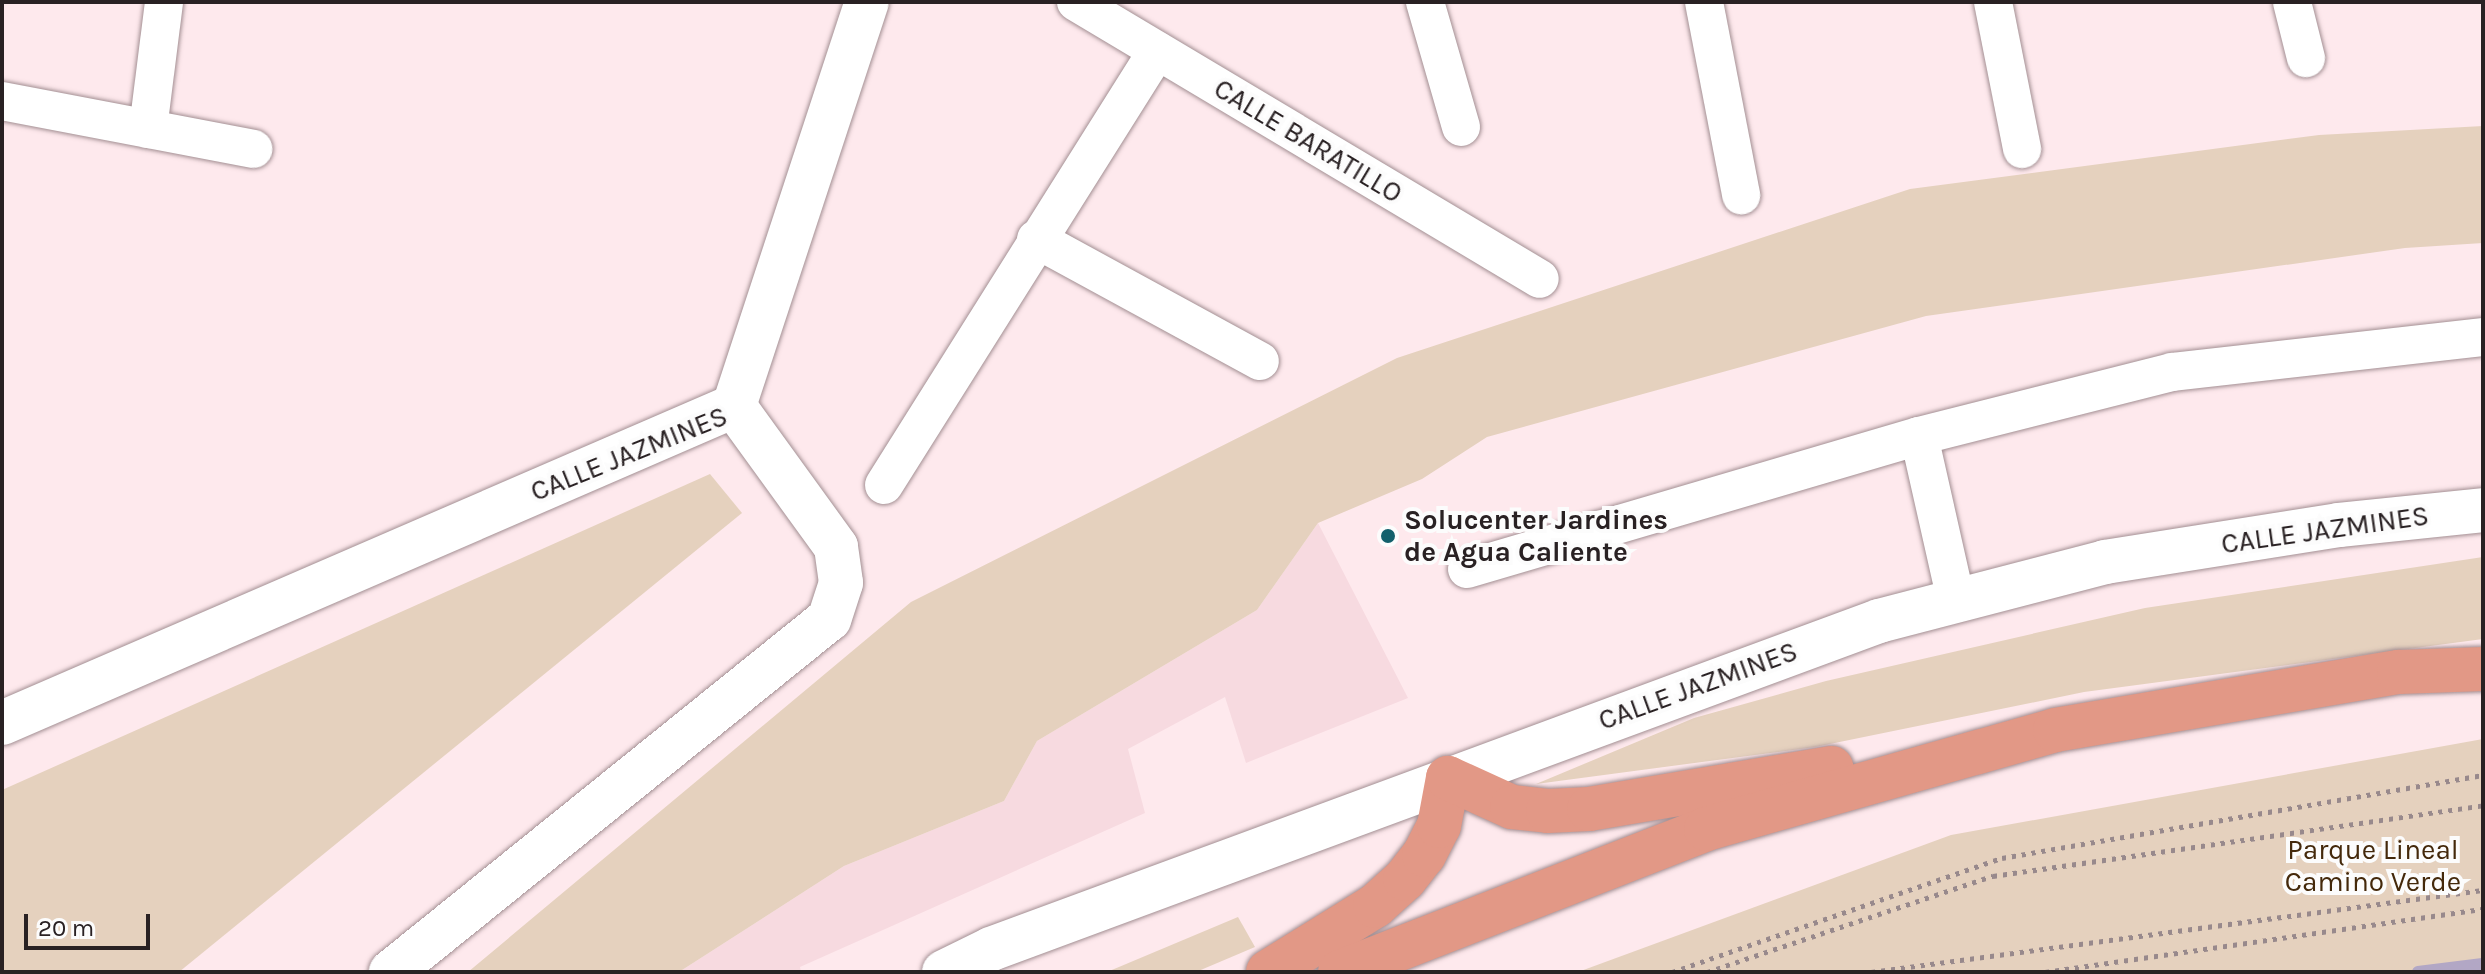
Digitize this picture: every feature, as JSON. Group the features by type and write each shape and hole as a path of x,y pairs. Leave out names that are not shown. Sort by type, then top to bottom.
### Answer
{"highway":[{"path":"1268,972 1375,906 1405,879 1424,855 1439,826 1448,778 1512,807 1548,811 1589,809 2399,672 2483,669"},
{"path":"1340,972 1706,829 2055,730"}],"street":[{"path":"148,129 164,2"},
{"path":"734,406 867,2"},
{"name":"CALLE BARATILLO","path":"1076,2 1540,279"},
{"path":"1425,2 1461,127"},
{"path":"1704,2 1741,195"},
{"path":"1993,2 2022,149"},
{"path":"2292,2 2306,58"},
{"path":"884,485 1157,51"},
{"path":"2,101 253,149"},
{"path":"1036,239 1260,361"},
{"path":"1467,569 1919,436 2172,372 2483,337"},
{"name":"CALLE JAZMINES","path":"2,723 734,406 836,547 841,583 829,619 391,972"},
{"path":"1919,436 1956,600"},
{"name":"CALLE JAZMINES","path":"944,972 991,949 1879,621 2105,562 2339,525 2483,510"}],"path":[{"path":"1672,972 2002,858 2483,775"},
{"path":"1707,972 1993,876 2483,805"},
{"path":"1871,972 2483,890"},
{"path":"2045,972 2483,909"}],"shaded area":[{"path":"1318,523 1408,698 1246,763 1225,697 1128,749 1145,813 800,967 801,972 679,972 844,866 1004,801 1037,741 1257,610"}],"green space":[{"path":"2483,126 2483,243 2405,248 1926,316 1487,437 1422,479 1318,523 1257,610 1037,741 1004,801 844,866 679,972 468,972 911,602 1397,358 1910,189 2319,135"},
{"path":"710,474 742,513 179,972 2,972 2,790"},
{"path":"2483,557 2483,639 2084,692 1815,747 1536,784 1694,718 1826,681 2145,608"},
{"name":"Parque Lineal Camino Verde","path":"2483,739 2483,972 1578,972 1951,835"},
{"path":"1238,917 1255,947 1196,972 1107,972"}],"waterway":[{"path":"2418,972 2483,964"}],"place":[{"name":"Solucenter Jardines de Agua Caliente","path":"1388,536"}]}
